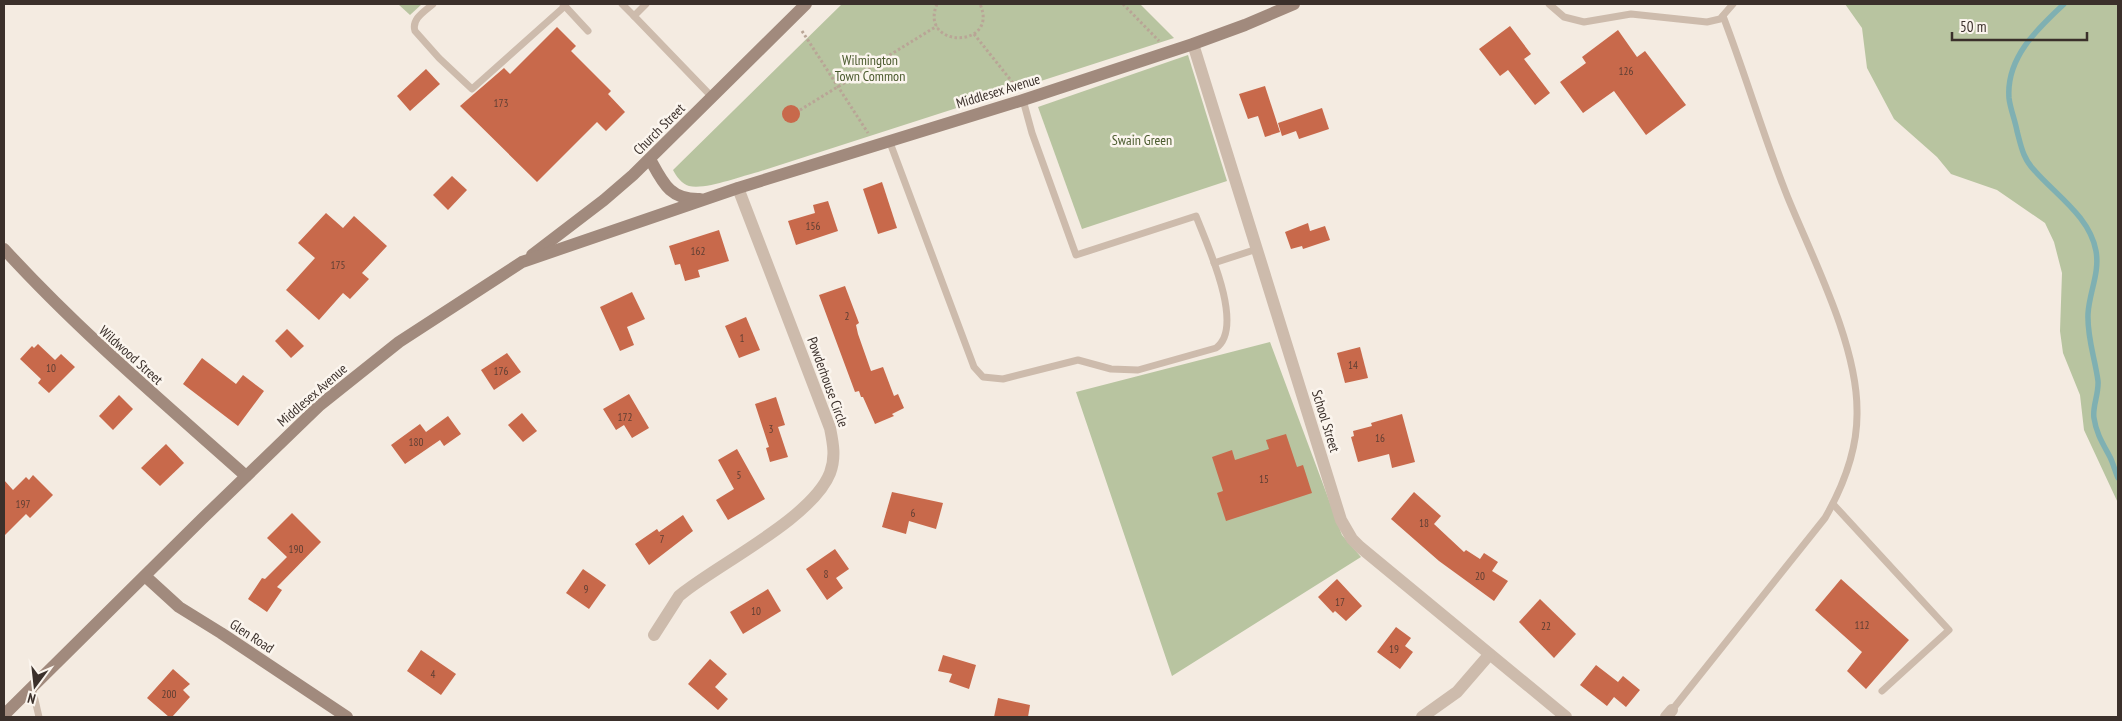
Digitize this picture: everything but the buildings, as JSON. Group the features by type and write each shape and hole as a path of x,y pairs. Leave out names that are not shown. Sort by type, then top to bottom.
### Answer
{"street":[{"name":"Church Street","path":"522,262 604,200 650,159 806,4"},
{"name":"Middlesex Avenue","path":"4,715 320,405 399,342 522,262 738,188 890,140 1020,94 1193,44 1294,4"},
{"name":"School Street","path":"1193,44 1338,513 1348,534 1355,543 1566,717"},
{"name":"Middlesex Avenue","path":"650,159 662,181 671,192 683,198 708,199"},
{"name":"Powderhouse Circle","path":"654,635 684,592 748,549 810,502 820,490 832,465 834,448 830,428 738,188"},
{"name":"Wildwood Street","path":"4,249 89,337 139,384 246,476"},
{"name":"Glen Road","path":"145,576 179,608 347,717"},
{"path":"1422,717 1462,687 1489,655"}],"lane":[{"path":"433,4 415,20 414,26 417,33 439,58 472,90 564,5 588,31"},
{"path":"622,4 712,97"},
{"path":"634,16 646,4"},
{"path":"1549,4 1559,14 1578,22 1591,22 1610,16 1631,14 1708,22 1715,21 1723,16 1733,4"},
{"path":"1669,714 1817,531 1842,484 1855,436 1857,407 1852,370 1834,308 1787,196 1723,16"},
{"path":"890,140 974,367 978,373 988,379 1003,378 1078,360 1111,369 1138,370 1216,348 1220,345 1224,334 1226,305 1221,282 1196,216 1076,255 1020,94"},
{"path":"1214,263 1257,249"},
{"path":"1833,504 1949,630 1882,691"},
{"path":"32,687 38,717"}],"path":[{"path":"937,4 934,15 937,26 944,34 962,39 974,34 981,24 980,4"},
{"path":"1123,4 1161,43"},
{"path":"800,110 937,26"},
{"path":"802,31 870,136"},
{"path":"974,34 1020,94"}],"green space":[{"path":"398,4 422,4 410,15"},
{"name":"Wilmington Town Common","path":"842,4 1140,4 1174,38 758,172 705,186 689,186 682,182 673,170"},
{"path":"1845,4 2118,4 2118,503 2084,430 2080,395 2063,353 2060,331 2062,273 2054,242 2045,223 1997,190 1951,174 1937,157 1894,119 1867,68 1862,28"},
{"name":"Swain Green","path":"1188,55 1227,181 1082,229 1038,107"},
{"path":"1270,342 1342,535 1361,557 1172,676 1076,392"}],"waterway":[{"path":"2064,4 2025,45 2013,70 2009,84 2009,98 2025,157 2035,171 2080,217 2093,239 2097,267 2089,306 2088,323 2098,381 2094,418 2098,434 2118,478"}]}
